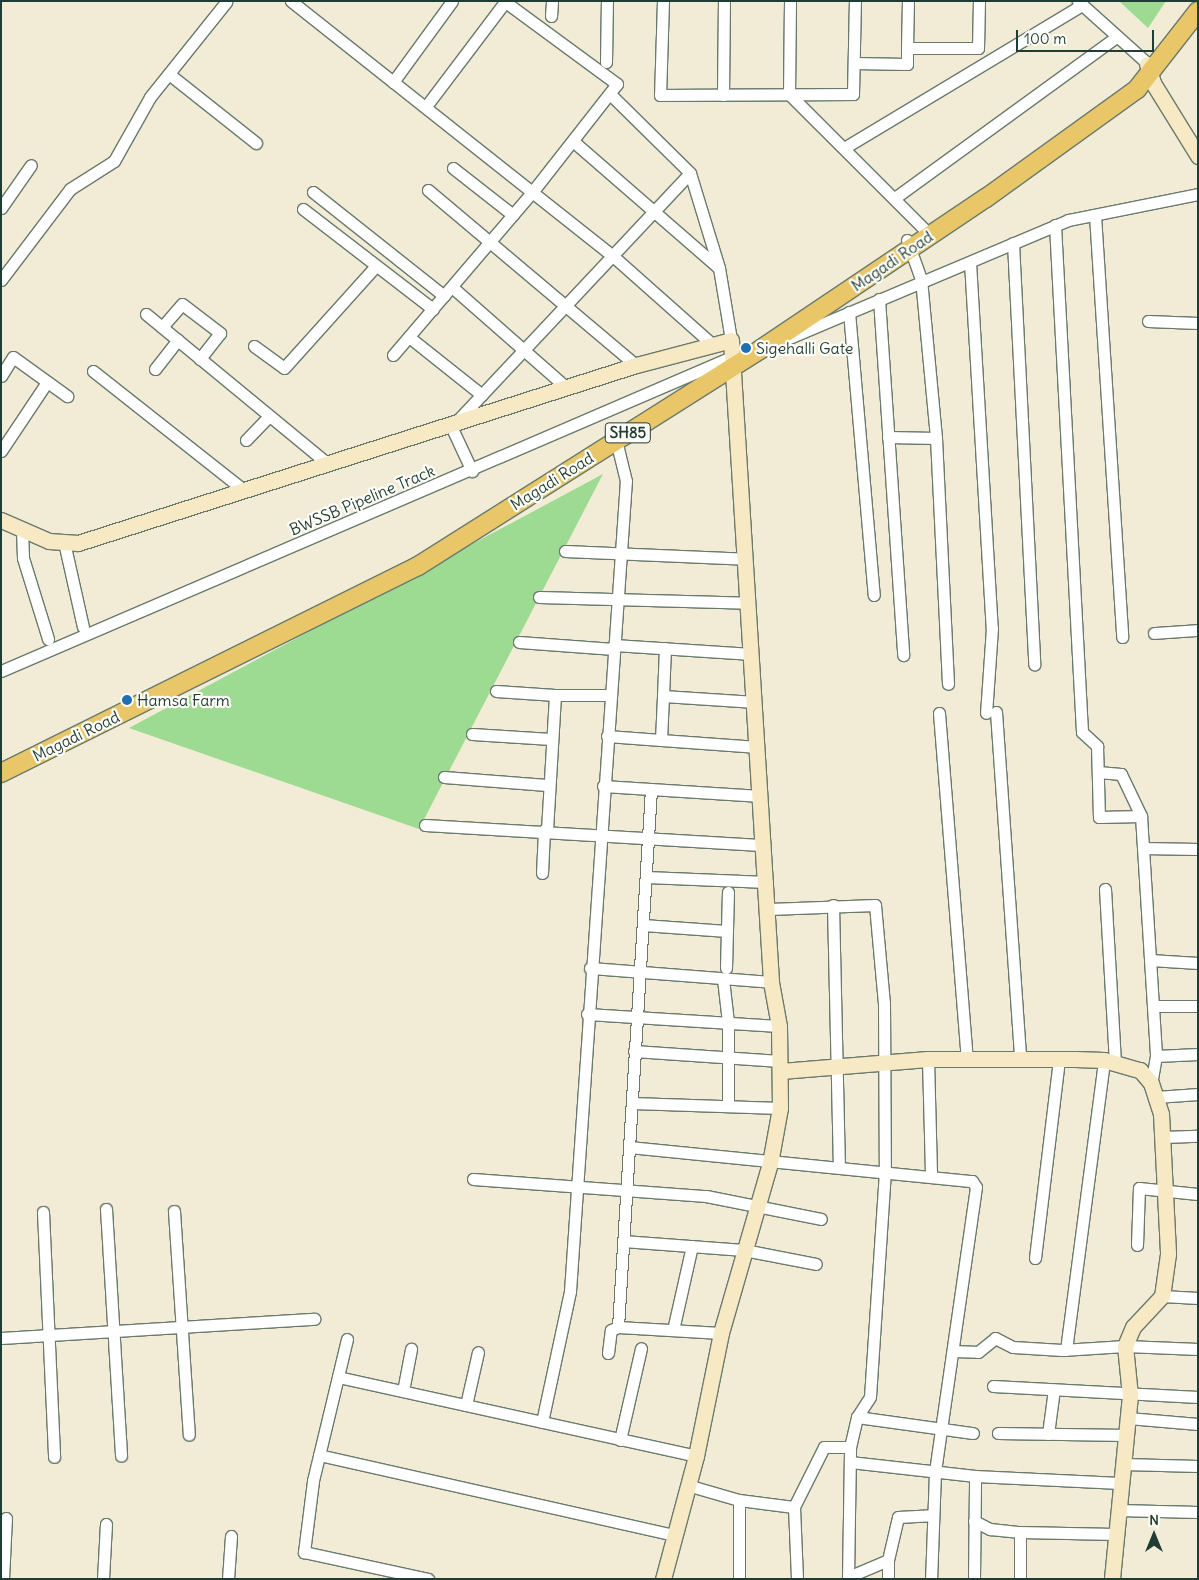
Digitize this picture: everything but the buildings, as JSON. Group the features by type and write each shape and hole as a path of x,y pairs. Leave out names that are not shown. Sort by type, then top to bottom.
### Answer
{"main road":[{"name":"Magadi Road","path":"1148,67 1194,1"},
{"name":"Magadi Road","path":"1,773 418,566 616,440 733,354 762,349 927,231 1132,80 1148,67 1198,11"},
{"name":"Magadi Road","path":"1,762 414,557 909,244"}],"street":[{"path":"1,280 70,189 114,161 145,105 226,1 235,1"},
{"path":"291,1 393,82 427,105 614,257 713,345 733,354"},
{"path":"393,82 452,1"},
{"path":"552,1 552,16"},
{"path":"606,62 607,1"},
{"path":"663,1 660,95 853,94 855,1"},
{"path":"723,95 724,1"},
{"path":"790,1 788,94 896,197 927,231"},
{"path":"854,64 907,64 908,1"},
{"path":"907,48 978,48 978,1"},
{"path":"393,355 574,142 617,84 505,2 427,105"},
{"path":"844,148 1080,3 1148,67 1198,156"},
{"path":"896,197 1116,37"},
{"path":"169,74 256,143"},
{"path":"610,94 690,173 719,268 733,354 769,909 770,982 780,1026 780,1108 770,1163 721,1333 696,1456 663,1579"},
{"path":"574,142 657,212 719,268"},
{"path":"1,208 31,165"},
{"path":"453,168 513,215"},
{"path":"452,424 657,212 690,173"},
{"path":"428,190 568,305 636,365"},
{"path":"313,192 526,348 566,387"},
{"path":"762,349 879,300 921,279 970,262 1055,225 1198,194"},
{"path":"303,210 433,309"},
{"path":"1095,215 1122,637"},
{"path":"1055,225 1082,732 1097,746 1099,817 1141,816"},
{"path":"1013,243 1034,664"},
{"path":"909,244 921,279 936,438 948,684"},
{"path":"970,262 992,628 991,712 1020,1058"},
{"path":"254,346 284,368 376,266"},
{"path":"879,300 903,655"},
{"path":"162,328 182,304 220,333 200,359"},
{"path":"849,312 874,595"},
{"path":"146,314 327,463"},
{"path":"1148,320 1198,323"},
{"path":"409,337 482,395"},
{"path":"155,369 178,340"},
{"path":"1,520 22,529 64,542 78,543 242,488 636,365 713,345"},
{"name":"BWSSB Pipeline Track","path":"1,671 472,470 733,354"},
{"path":"1,376 13,357 67,396"},
{"path":"93,371 242,488"},
{"path":"1,451 47,382"},
{"path":"246,440 269,416"},
{"path":"452,424 472,470"},
{"path":"888,437 936,438"},
{"path":"542,1422 570,1291 575,1185 590,968 626,481 616,440"},
{"path":"22,529 23,558 48,639"},
{"path":"64,542 83,627"},
{"path":"565,551 745,559"},
{"path":"539,597 748,604"},
{"path":"1154,633 1198,630"},
{"path":"519,642 665,648 752,654"},
{"path":"661,740 665,648"},
{"path":"496,691 556,695 610,695"},
{"path":"542,873 556,695"},
{"path":"663,696 755,702"},
{"path":"939,713 968,1058"},
{"path":"472,734 552,739"},
{"path":"607,736 758,747"},
{"path":"1098,772 1121,774 1141,816 1156,1056 1153,1090 1163,1137 1168,1254 1162,1296 1134,1326 1125,1346 1130,1395 1112,1579"},
{"path":"444,777 548,785"},
{"path":"604,786 761,796"},
{"path":"618,1327 651,789"},
{"path":"426,825 600,832 764,845"},
{"path":"1143,848 1198,850"},
{"path":"646,878 767,882"},
{"path":"1066,1350 1110,1062 1105,889"},
{"path":"728,892 725,973 728,1022 728,1106"},
{"path":"769,909 833,905 877,907 885,1062 885,1170 870,1397 857,1417 850,1447 848,1578 888,1560"},
{"path":"833,905 839,1066 839,1167"},
{"path":"643,925 728,931"},
{"path":"1150,960 1198,963"},
{"path":"590,968 725,973 770,982"},
{"path":"1153,1006 1198,1006"},
{"path":"587,1014 780,1026"},
{"path":"634,1051 727,1057 780,1066 839,1066 968,1058 1060,1059 1110,1062 1140,1070 1153,1090"},
{"path":"1156,1056 1198,1054"},
{"path":"928,1059 931,1174"},
{"path":"1035,1258 1060,1059"},
{"path":"1153,1090 1198,1094"},
{"path":"632,1103 780,1108"},
{"path":"1163,1137 1198,1136"},
{"path":"629,1147 770,1163 964,1177 976,1187 943,1430 935,1472 931,1515 930,1579"},
{"path":"472,1179 626,1187 757,1204 821,1219"},
{"path":"1137,1245 1139,1188 1165,1194 1198,1194"},
{"path":"106,1209 121,1456"},
{"path":"174,1211 180,1328 189,1434"},
{"path":"43,1212 54,1457"},
{"path":"623,1241 744,1250 816,1264"},
{"path":"673,1330 692,1246"},
{"path":"1162,1296 1198,1298"},
{"path":"1,1338 314,1319"},
{"path":"608,1353 611,1330 618,1327 721,1333"},
{"path":"953,1351 978,1352 995,1338 1013,1347 1066,1350 1125,1346 1198,1349"},
{"path":"347,1339 319,1455 304,1552 428,1579"},
{"path":"620,1440 641,1348"},
{"path":"403,1391 411,1349"},
{"path":"466,1405 478,1352"},
{"path":"338,1377 696,1456"},
{"path":"993,1386 1130,1395 1198,1397"},
{"path":"1048,1434 1054,1389"},
{"path":"857,1417 973,1433"},
{"path":"1128,1418 1198,1424"},
{"path":"998,1433 1126,1435"},
{"path":"797,1579 794,1506 824,1447 850,1447"},
{"path":"319,1455 675,1535"},
{"path":"850,1462 976,1476 1120,1483"},
{"path":"1124,1464 1198,1466"},
{"path":"974,1579 976,1476"},
{"path":"688,1485 739,1500 794,1506"},
{"path":"739,1500 739,1579"},
{"path":"1118,1510 1198,1512"},
{"path":"888,1579 888,1560 898,1517 931,1515"},
{"path":"3,1579 6,1518"},
{"path":"974,1521 990,1529 1020,1532 1115,1534"},
{"path":"103,1579 106,1524"},
{"path":"1020,1532 1020,1579"},
{"path":"228,1579 231,1536"}],"green space":[{"path":"1119,1 1166,1 1148,28"},
{"path":"603,474 419,829 129,728"}],"place":[{"name":"Sigehalli Gate","path":"746,348"},
{"name":"Hamsa Farm","path":"127,700"}]}
